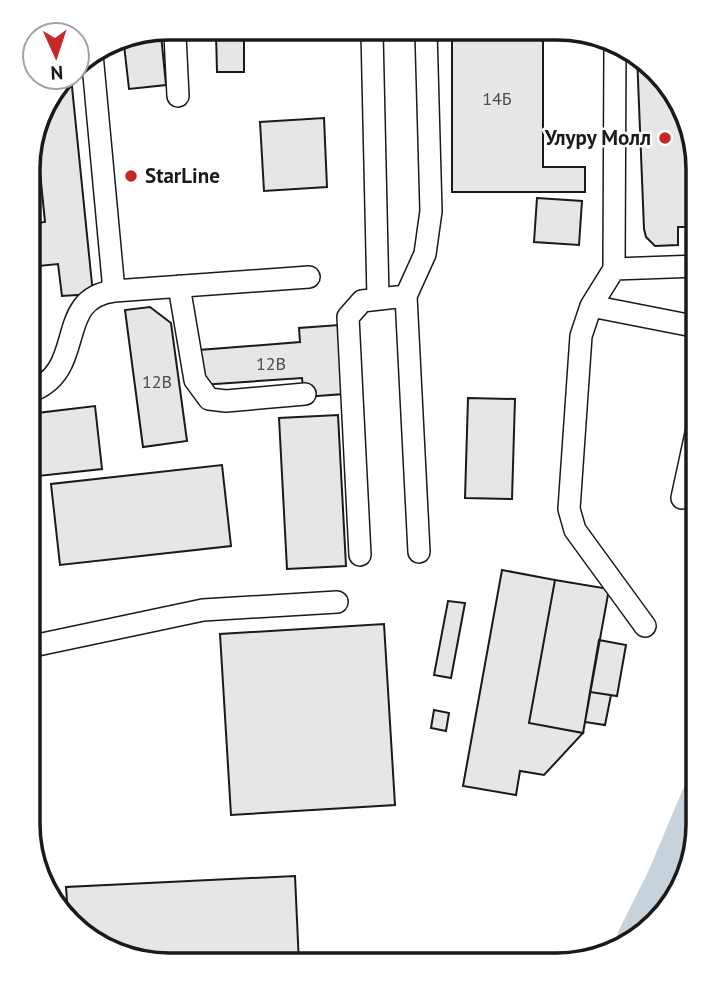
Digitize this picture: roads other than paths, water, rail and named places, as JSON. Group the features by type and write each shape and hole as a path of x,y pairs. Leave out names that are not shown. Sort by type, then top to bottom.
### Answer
{"lane":[{"path":"175,40 178,96"},
{"path":"372,40 378,298"},
{"path":"419,552 406,296 425,254 431,211 426,40"},
{"path":"615,55 614,269 591,306 581,336 569,509 575,530 645,626"},
{"path":"93,66 114,291"},
{"path":"614,269 686,266"},
{"path":"40,387 57,372 80,309 88,299 98,293 309,276"},
{"path":"179,286 195,380 209,399 226,401 305,394"},
{"path":"360,555 348,317 362,302 406,296"},
{"path":"591,306 686,325"},
{"path":"681,498 686,478"},
{"path":"40,644 203,610 337,602"}],"waterway":[{"path":"642,921 685,827"}],"place":[{"name":"Улуру Молл","path":"665,138"},
{"name":"StarLine","path":"131,176"}]}
